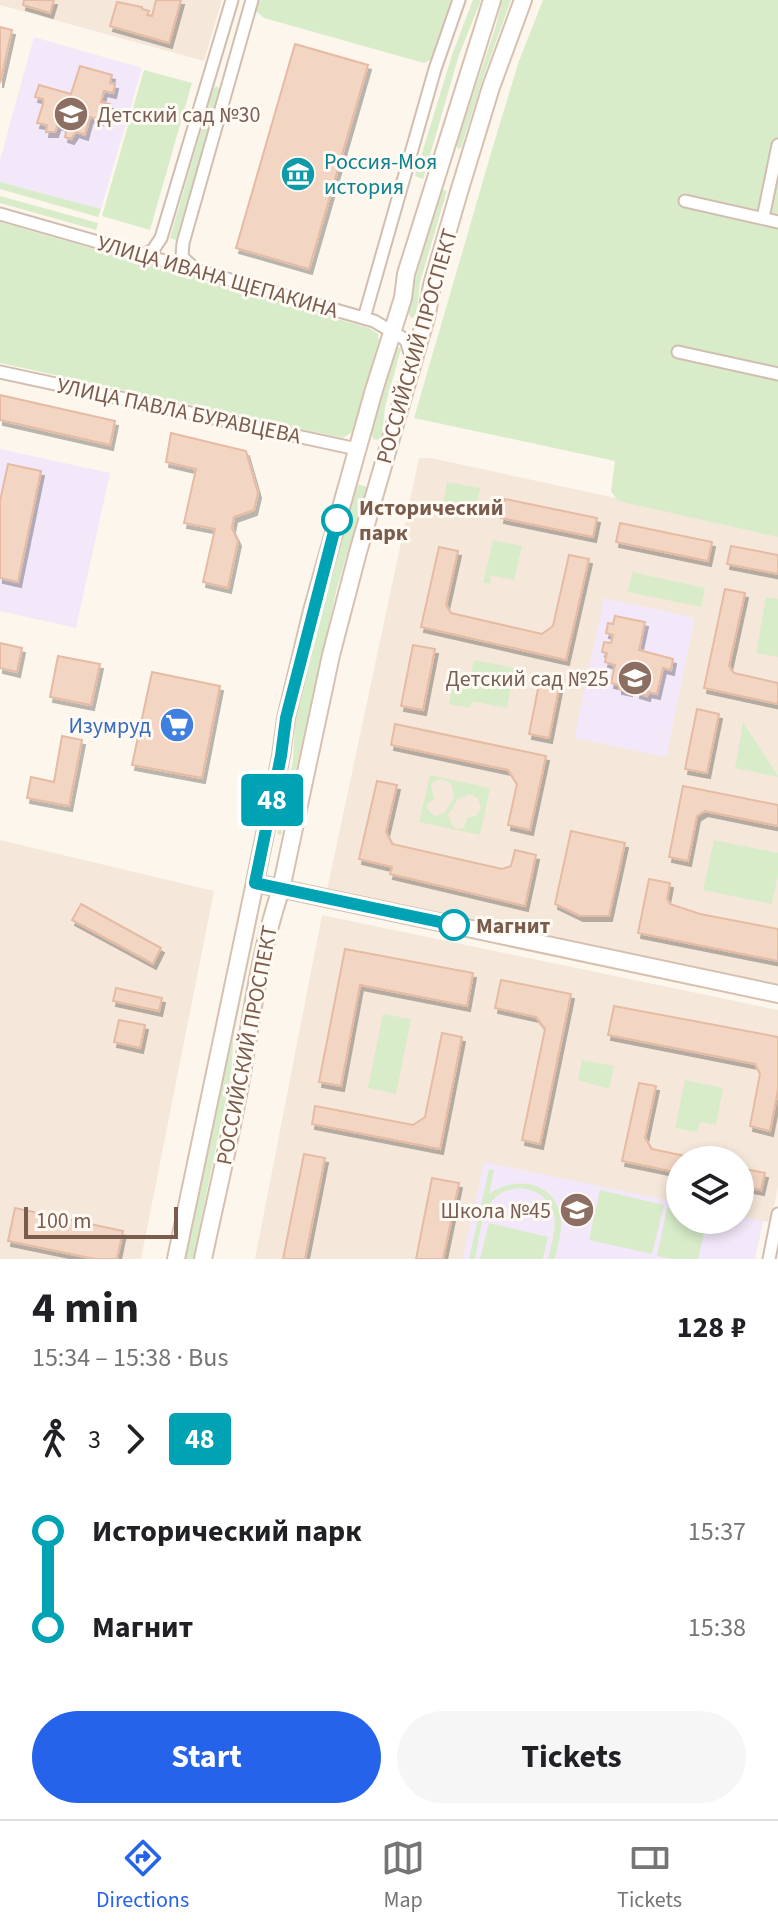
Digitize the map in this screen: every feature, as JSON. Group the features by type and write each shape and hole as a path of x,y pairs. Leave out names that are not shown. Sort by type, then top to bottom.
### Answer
{"main road":[{"name":"РОССИЙСКИЙ ПРОСПЕКТ","path":"176,1259 281,756 286,718 312,611 393,330 406,274 492,0"},
{"name":"РОССИЙСКИЙ ПРОСПЕКТ","path":"203,1259 271,917 281,889 331,655 427,314 432,285 491,87 523,0"},
{"path":"255,883 778,994"}],"street":[{"path":"143,255 153,250 161,238 232,0"},
{"path":"196,269 182,257 183,243 252,0"},
{"path":"406,274 391,314 369,320 435,69 459,0"},
{"path":"763,218 778,145"},
{"path":"685,201 778,222"},
{"name":"УЛИЦА ИВАНА ЩЕПАКИНА","path":"0,214 369,320 393,330"},
{"path":"393,330 406,340 412,352 412,365"},
{"path":"678,352 778,374"},
{"name":"УЛИЦА ПАВЛА БУРАВЦЕВА","path":"0,372 357,449"},
{"path":"769,1259 778,1214"}],"shaded area":[{"path":"0,0 222,0 204,61 0,5"},
{"name":"Детский сад №30","path":"34,37 142,68 101,209 0,182 0,160"},
{"path":"0,449 110,473 76,628 0,611"},
{"path":"419,458 431,458 778,533 778,985 327,890"},
{"name":"Детский сад №25","path":"604,598 695,618 666,757 574,738"},
{"path":"0,840 214,891 141,1259 0,1259"},
{"path":"322,915 778,1010 778,1186 771,1222 763,1221 755,1259 255,1259"},
{"name":"Школа №45","path":"484,1162 666,1200 666,1234 754,1234 754,1219 763,1221 755,1259 463,1259"}],"green space":[{"path":"257,0 455,0 434,58 424,63 264,18 256,11"},
{"path":"473,0 481,0 459,55 423,179 415,176 453,52"},
{"path":"502,0 511,0 461,148 458,149 456,145"},
{"path":"543,0 778,0 778,537 618,501 611,491 615,461 414,418 519,61"},
{"path":"144,70 192,83 150,230 102,216"},
{"path":"217,86 220,90 176,240 170,238 213,89"},
{"path":"0,182 101,209 98,217 0,189"},
{"path":"441,189 447,191 420,282 417,312 413,318 407,308"},
{"path":"0,196 98,223 96,230 0,203"},
{"path":"0,222 369,328 378,334 379,341 355,430 343,438 0,363"},
{"path":"397,347 401,349 385,407 382,437 377,440 373,439 371,432"},
{"path":"447,482 480,488 474,519 441,513"},
{"path":"357,484 367,487 337,588 281,835 277,834 293,760 295,721"},
{"path":"493,540 522,546 514,580 489,575 491,583 483,583"},
{"path":"632,572 705,588 701,607 628,592"},
{"path":"766,597 778,599 778,657 756,653"},
{"path":"474,660 515,668 507,708 472,701 470,708 449,704 454,680 469,682"},
{"path":"743,722 778,776 778,777 735,768"},
{"path":"430,775 490,788 480,835 419,822","holes":["442,779 451,783 454,798 444,813 434,816 427,808 429,802 434,800 431,787 433,782","469,794 478,798 481,808 476,816 467,818 464,828 456,829 447,817 457,800"]},
{"path":"714,840 778,853 778,874 772,904 703,890"},
{"path":"253,916 258,917 234,1033 231,1074 193,1259 182,1259"},
{"path":"383,1014 411,1019 396,1094 368,1088"},
{"path":"582,1060 614,1066 609,1089 578,1080"},
{"path":"685,1080 723,1088 716,1125 700,1122 697,1132 675,1128"},
{"path":"489,1169 494,1170 489,1194 511,1184 523,1183 544,1190 552,1198 561,1221 555,1259 548,1259 555,1226 550,1205 535,1192 516,1188 497,1196 490,1204 482,1224 475,1259 469,1259"},
{"path":"600,1190 664,1205 652,1254 589,1240"},
{"path":"666,1213 666,1234 704,1234 698,1259 657,1256"},
{"path":"489,1223 548,1237 543,1259 480,1259"}],"building":[{"path":"24,0 54,0 50,13 23,5"},
{"path":"156,0 181,0 169,43 110,26 117,2 142,7 149,11 147,15 152,16"},
{"path":"0,27 12,30 0,83"},
{"path":"295,44 368,65 309,269 236,248"},
{"path":"80,66 112,75 110,83 115,84 113,93 104,91 101,102 110,104 108,111 102,110 100,120 90,117 85,135 76,132 71,139 65,137 67,127 58,124 55,132 46,132 47,125 37,123 43,104 43,99 35,97 39,85 71,94"},
{"path":"0,395 115,421 110,445 0,420"},
{"path":"171,433 246,451 258,493 254,510 234,517 232,528 238,541 228,588 203,582 215,529 184,523 196,469 166,462"},
{"path":"8,464 41,471 18,582 0,578 0,501"},
{"path":"505,499 597,518 593,537 501,518"},
{"path":"620,523 712,542 708,561 616,542"},
{"path":"731,546 778,555 778,574 727,564"},
{"path":"439,547 458,551 446,605 451,613 542,634 553,626 569,555 589,559 566,660 421,627"},
{"path":"725,589 745,593 729,666 734,673 778,683 778,704 704,688"},
{"path":"615,616 645,622 639,650 673,659 671,670 663,668 657,694 648,692 647,696 637,693 638,686 630,684 629,691 611,683 615,665 605,662 607,653 602,652 604,642 611,643 613,635 606,633 608,623 613,624"},
{"path":"0,643 22,648 17,672 0,668"},
{"path":"413,645 435,649 423,710 401,706"},
{"path":"58,656 100,664 91,705 50,697"},
{"name":"Изумруд","path":"152,672 220,686 202,778 132,765"},
{"path":"541,674 561,678 549,738 529,734"},
{"path":"697,709 719,714 707,773 685,769"},
{"path":"395,724 546,756 530,830 508,825 517,784 508,770 391,745"},
{"path":"62,736 82,740 69,806 27,798 31,777 54,782"},
{"path":"377,781 397,785 386,832 392,844 502,869 511,866 515,850 536,855 525,906 390,874 392,867 359,859"},
{"path":"683,786 778,805 778,826 705,811 697,816 688,861 669,857"},
{"path":"571,831 625,843 609,916 580,916 555,904"},
{"path":"649,879 670,883 667,899 670,904 700,914 778,929 778,961 638,933"},
{"path":"81,904 161,948 153,964 72,920"},
{"path":"345,949 473,973 467,1006 360,985 341,1086 319,1082"},
{"path":"501,980 571,994 540,1144 522,1140 545,1029 536,1017 495,1008"},
{"path":"116,988 162,998 159,1011 113,1001"},
{"path":"614,1006 778,1037 778,1090 770,1131 750,1126 760,1074 755,1064 608,1035"},
{"path":"119,1020 145,1025 140,1048 114,1042"},
{"path":"442,1033 462,1037 440,1149 312,1124 315,1106 413,1125 425,1117"},
{"path":"639,1083 656,1086 645,1138 652,1149 666,1152 666,1170 622,1161"},
{"path":"304,1154 325,1158 305,1259 283,1259"},
{"path":"754,1171 765,1173 761,1190 754,1189"},
{"path":"432,1178 459,1183 443,1259 416,1259"},
{"path":"15,1208 123,1231 117,1259 95,1259 8,1241"}],"bus line":[{"name":"48","path":"337,520 286,718 255,883 454,925"}],"place":[{"name":"Детский сад №30","path":"71,114"},
{"name":"Россия-Моя история","path":"298,174"},
{"name":"Исторический парк","path":"337,520"},
{"name":"Детский сад №25","path":"635,678"},
{"name":"Изумруд","path":"177,725"},
{"name":"Магнит","path":"454,925"},
{"name":"Школа №45","path":"577,1210"}]}
